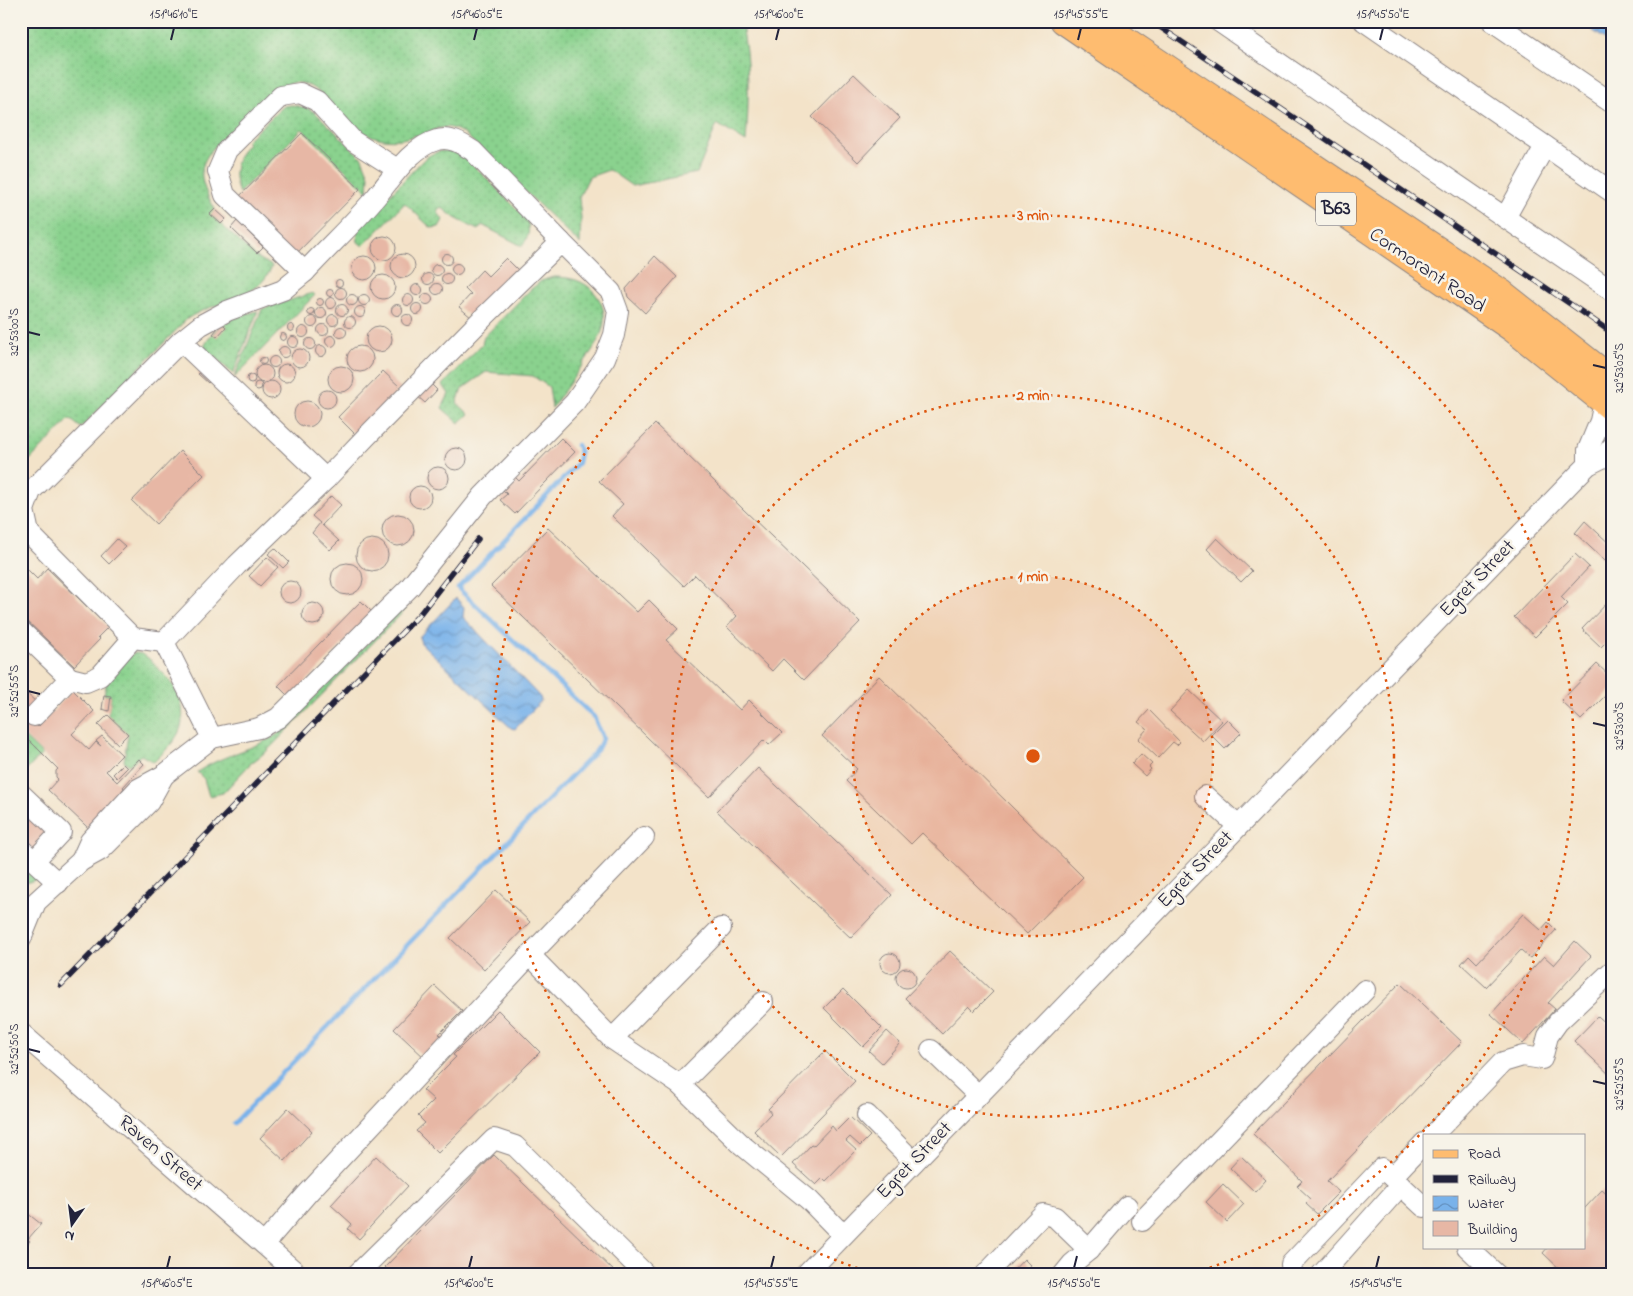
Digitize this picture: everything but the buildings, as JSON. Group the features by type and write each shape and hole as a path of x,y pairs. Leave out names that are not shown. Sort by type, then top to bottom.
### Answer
{"main road":[{"name":"Cormorant Road","path":"1063,21 1512,328 1608,405"},
{"name":"Cormorant Road","path":"1098,21 1503,294 1612,379"}],"street":[{"path":"1218,21 1612,291"},
{"path":"1364,21 1612,192"},
{"path":"1492,21 1612,103"},
{"path":"304,272 225,195 218,171 227,150 281,96 300,93 317,101 353,141 397,169"},
{"path":"21,939 28,900 58,883 81,861 90,841 138,789 164,775 212,738 259,728 278,718 410,587 482,496 575,402 604,358 614,335 618,311 611,292 473,151 456,141 438,140 421,149 397,169 376,197 304,272 282,290 227,311 201,325 181,341 31,491 24,510 29,533 133,638 164,642"},
{"path":"1505,218 1545,146"},
{"path":"164,642 237,565 326,479 487,314 561,242"},
{"path":"181,341 326,479"},
{"path":"1588,465 1588,450 1608,405"},
{"name":"Egret Street","path":"805,1275 1588,465 1604,456 1612,447"},
{"path":"21,631 70,678 86,682 100,676 133,638"},
{"path":"164,642 212,738"},
{"path":"34,716 70,678"},
{"path":"21,794 61,832 28,855 58,883"},
{"path":"1205,796 1238,826"},
{"path":"264,1244 307,1194 530,955 644,838"},
{"path":"612,1039 721,928"},
{"path":"530,955 612,1039 680,1085 742,1145 809,1200 844,1235"},
{"path":"1434,1134 1503,1062 1523,1056 1542,1059 1548,1036 1558,1022 1612,971"},
{"path":"1142,1221 1365,990"},
{"path":"680,1085 763,1002"},
{"name":"Raven Street","path":"21,1033 299,1275"},
{"path":"931,1050 978,1095"},
{"path":"867,1115 914,1162"},
{"path":"356,1275 494,1140 515,1146 646,1275"},
{"path":"1321,1275 1397,1181 1423,1145"},
{"path":"1292,1275 1291,1264 1382,1168 1423,1206"},
{"path":"1063,1275 1072,1264 1089,1250 1127,1206"},
{"path":"985,1275 1043,1214 1055,1217 1089,1250"},
{"path":"1468,1248 1497,1275"}],"green space":[{"path":"21,21 741,21 746,51 748,82 746,142 717,124 697,173 632,186 609,170 589,177 579,197 581,218 580,244 466,135 459,131 448,127 437,129 419,139 417,135 396,140 384,139 364,133 361,138 331,104 310,86 302,83 286,85 277,90 236,131 230,130 206,158 202,175 203,185 215,209 211,215 255,256 272,266 265,278 246,294 198,312 187,319 81,428 70,419 21,469"},
{"path":"292,105 307,108 316,113 362,158 369,175 368,192 302,129 239,193 235,173 237,160 248,143 246,141 284,106"},
{"path":"441,151 455,153 467,159 527,219 528,234 522,246 482,225 478,230 455,218 441,207 437,211 443,220 439,227 431,228 405,203 363,246 358,242 357,233 359,227 424,159"},
{"path":"553,277 581,282 595,293 601,303 604,322 602,332 593,349 552,408 549,387 533,376 486,372 462,389 457,403 469,414 459,423 442,408 449,394 443,385 482,344 484,337 530,290 541,281"},
{"path":"313,293 315,295 234,378 262,309"},
{"path":"257,311 233,374 210,353 207,355 203,349 218,327 231,319"},
{"path":"407,608 267,751 250,764 223,793 209,796 204,779 197,772 278,734 400,609"},
{"path":"140,653 149,659 172,683 180,698 183,715 177,736 154,762 141,755 129,765 124,761 128,734 108,715 111,696 104,695 107,680 130,655"},
{"path":"21,734 42,754 25,772 21,769"},
{"path":"21,863 39,877 21,884"}],"water":[{"path":"1579,21 1612,21 1612,44"},
{"path":"456,598 464,607 463,617 540,697 541,701 515,729 511,728 421,643 419,637"}],"waterway":[{"path":"234,1123 597,750 603,738 594,717 458,588 578,463 580,452 577,445"}],"railway":[{"path":"1151,21 1612,333"},
{"path":"61,985 419,615 478,539"}]}
